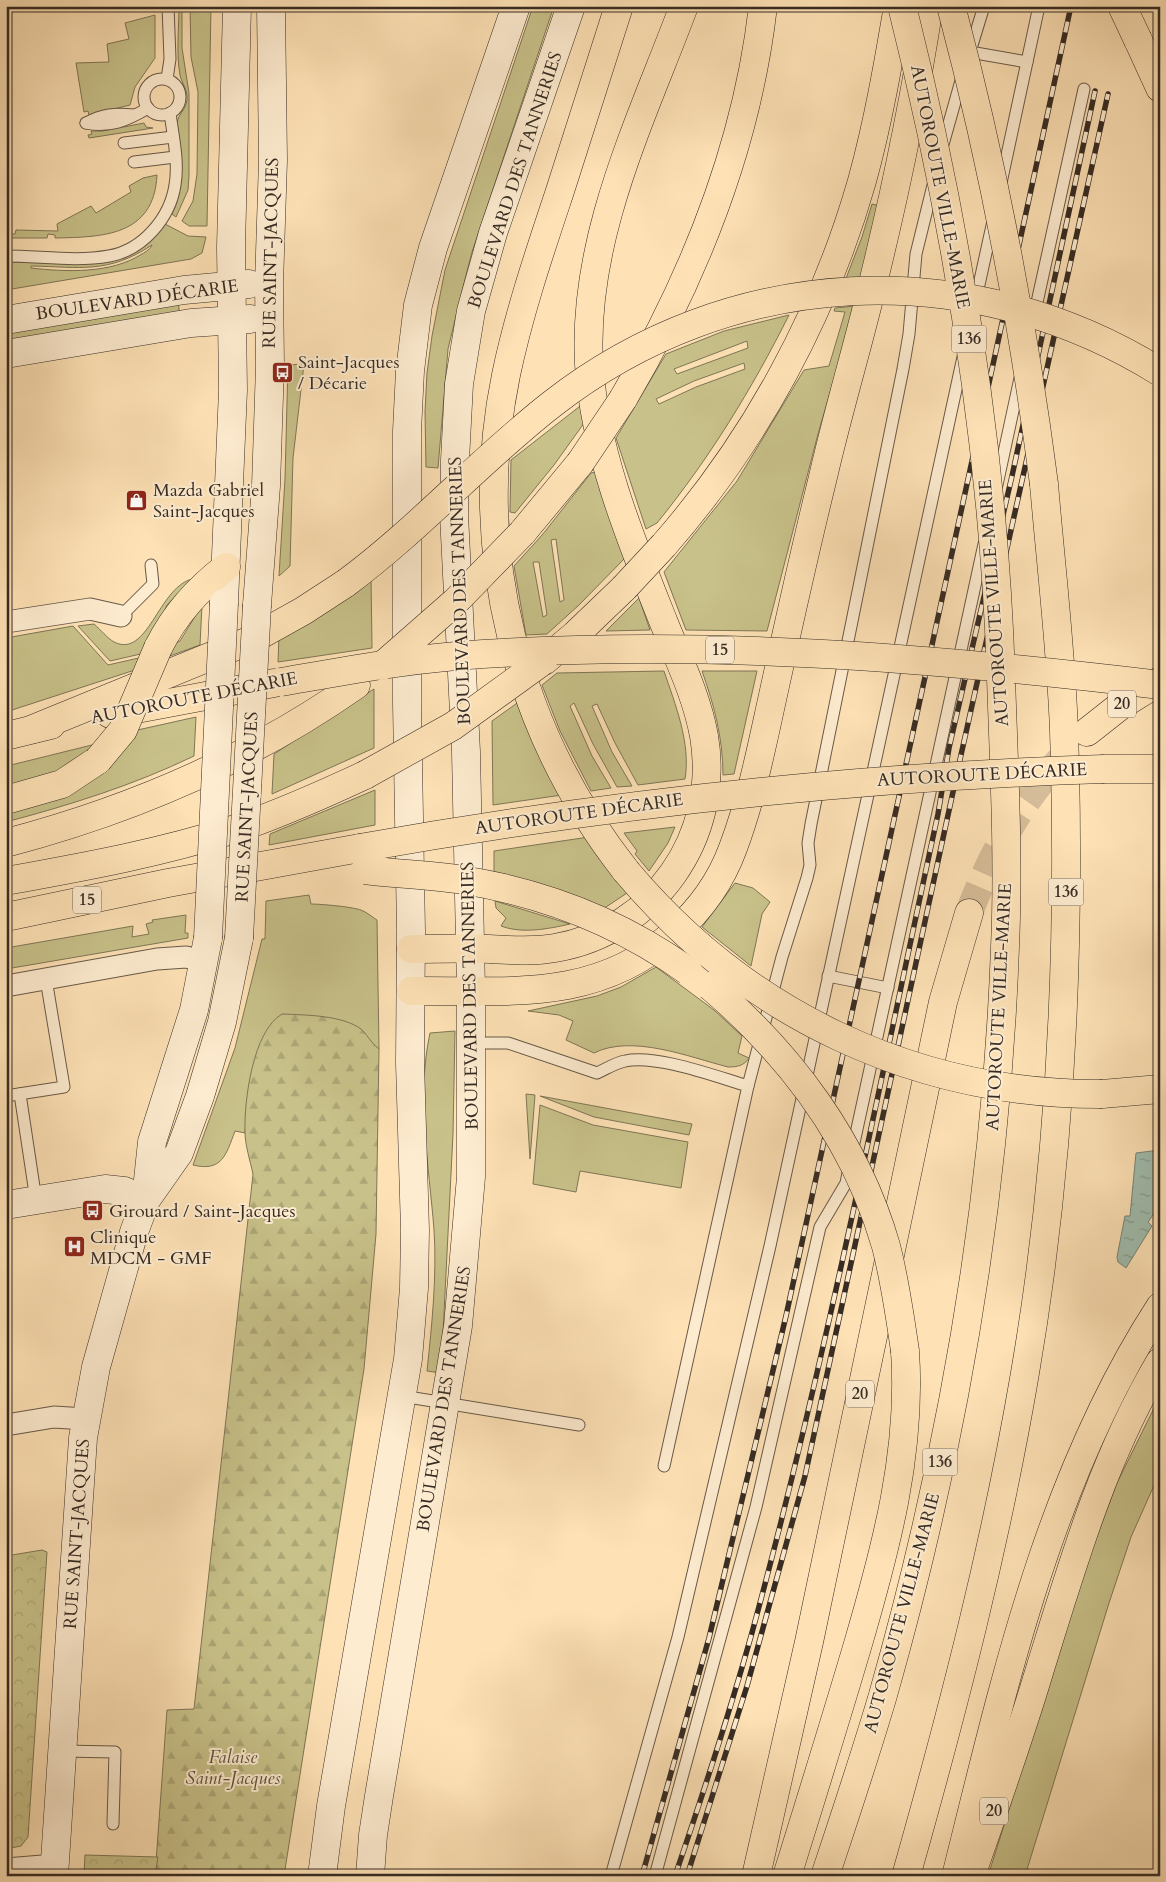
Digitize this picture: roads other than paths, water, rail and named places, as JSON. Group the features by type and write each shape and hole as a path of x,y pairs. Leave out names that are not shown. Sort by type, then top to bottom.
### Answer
{"highway":[{"path":"619,6 518,327 502,401 494,469 496,551 504,609 518,665 533,708 569,787 626,871 667,917 729,971 786,1009 843,1039 915,1067 967,1080 1042,1092 1102,1094 1160,1089"},
{"path":"411,949 519,951 552,949 590,940 620,924 647,905 673,876 692,844 702,812 707,772 700,718 636,551 610,476 595,408 589,338 594,279 604,225 629,152 684,6"},
{"path":"6,843 112,811 221,766 300,723 356,685 433,623 522,533 580,463 623,399 666,322 690,271 716,206 744,111 760,38 764,6"},
{"path":"6,881 140,854 203,838 271,816 365,776 453,726 543,662 575,635 624,588 709,490 746,436 781,378 810,320 844,234 862,180 879,112 898,6"},
{"name":"AUTOROUTE VILLE-MARIE","path":"824,1876 883,1696 915,1575 954,1397 977,1257 999,1065 1006,946 1001,678 993,535 970,345 940,175 902,6"},
{"path":"411,991 557,988 591,980 628,965 660,945 688,919 713,887 724,869 739,830 759,760 823,476 872,286 907,132 929,6"},
{"name":"136","path":"906,1876 967,1654 999,1512 1026,1371 1050,1169 1062,997 1065,832 1064,730 1055,596 1044,484 1028,370 987,152 950,6"},
{"path":"1122,6 1160,88"},
{"path":"33,729 251,640 303,611 346,583 400,540 535,419 571,391 646,345 690,326 736,310 785,299 856,290 902,290 940,293 1010,307 1061,323 1121,349 1160,372"},
{"path":"6,800 62,784 98,760 123,730 158,648 171,623 186,604 226,567"},
{"name":"AUTOROUTE DÉCARIE","path":"6,736 33,729 372,666 455,656 588,650 714,650 902,657 1160,685"},
{"name":"20","path":"1088,732 1120,706 1160,681"},
{"name":"AUTOROUTE DÉCARIE","path":"6,917 168,883 295,862 363,859 532,819 805,787 982,774 1160,769"},
{"path":"363,859 542,898 619,929 688,971 710,986 781,1054 808,1088 844,1146 866,1195 886,1247 897,1298 905,1351 905,1434 898,1487 888,1535 787,1876"},
{"name":"20","path":"756,1876 807,1651 944,1002 969,913"},
{"path":"956,1876 992,1732 1052,1528 1095,1423 1132,1351 1160,1307"},
{"name":"20","path":"972,1876 1016,1747 1086,1520 1116,1446 1160,1362"}],"main road":[{"name":"RUE SAINT-JACQUES","path":"55,1870 85,1418 106,1327 146,1200 152,1142 187,1037 206,950 232,419 236,6"},
{"name":"RUE SAINT-JACQUES","path":"146,1200 179,1153 200,1096 222,1022 239,938 257,605 266,486 273,160 271,6"},
{"path":"322,1876 331,1806 402,1396 411,1333 415,1249 407,703 407,432 410,371 418,306 432,248 516,6"},
{"name":"BOULEVARD DES TANNERIES","path":"370,1876 373,1835 379,1796 458,1326 467,1243 471,1177 471,990 466,752 454,515 454,460 459,384 472,311 493,233 571,6"},
{"name":"BOULEVARD DÉCARIE","path":"6,320 184,290 232,285 269,284"},
{"name":"BOULEVARD DÉCARIE","path":"6,354 191,323 233,319 269,320"},
{"path":"6,1205 116,1189 146,1200"}],"street":[{"path":"6,622 90,610 105,611 121,616"},
{"path":"6,986 173,957 186,957 206,950"},
{"path":"6,1425 54,1417 85,1418"},
{"path":"6,1869 55,1870"}],"lane":[{"path":"167,79 170,59 168,6"},
{"path":"664,1466 748,1086 782,957 810,866 808,843 811,824 908,342 916,254 956,97 984,6"},
{"path":"611,1876 678,1637 797,1129 828,976 1039,6"},
{"path":"970,52 1027,62"},
{"path":"167,79 176,85 180,95 178,106 170,113 159,115 148,108 144,98 146,89 153,81 167,79"},
{"path":"655,1876 756,1507 820,1227 846,1183 1084,89"},
{"path":"134,115 148,108"},
{"path":"6,256 90,258 117,254 132,247 153,231 168,209 176,184 170,113"},
{"path":"124,143 172,137"},
{"path":"134,162 175,157"},
{"path":"121,616 153,584 150,564"},
{"path":"828,976 888,988"},
{"path":"6,1096 64,1087 46,979"},
{"path":"471,1043 508,1043 597,1073 619,1063 640,1059 663,1062 748,1086"},
{"path":"20,1094 36,1200"},
{"path":"402,1396 579,1425"},
{"path":"63,1751 115,1752 112,1824"}],"water":[{"path":"1160,1150 1160,1205 1148,1222 1152,1226 1126,1268 1118,1262 1117,1257 1125,1216 1130,1216 1136,1153"}],"tunnel":[{"path":"969,913 986,871 1008,831 1033,793 1062,758"}],"railway":[{"path":"642,1876 709,1638 786,1316 1071,6"},
{"path":"675,1876 716,1753 753,1629 828,1325 938,814 949,748 1012,476 1095,91"},
{"path":"687,1876 747,1686 805,1476 961,755 1108,94"}],"place":[{"name":"Saint-Jacques / Décarie","path":"282,372"},
{"name":"Mazda Gabriel Saint-Jacques","path":"137,500"},
{"name":"Girouard / Saint-Jacques","path":"93,1211"},
{"name":"Clinique MDCM - GMF","path":"74,1247"}],"park label":[{"name":"Falaise Saint-Jacques","path":"233,1767"}]}
